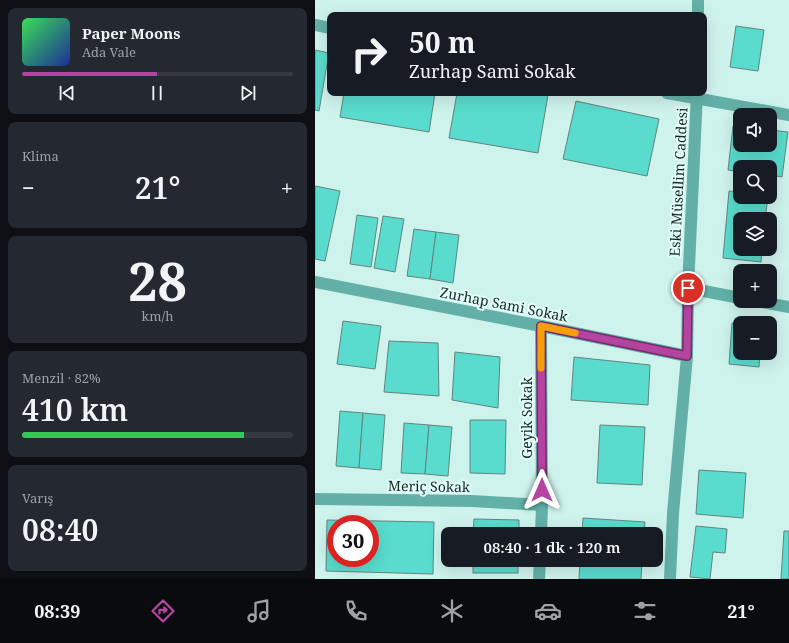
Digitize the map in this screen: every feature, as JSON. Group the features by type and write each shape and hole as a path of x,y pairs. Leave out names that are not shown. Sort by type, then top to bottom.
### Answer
{"street":[{"path":"698,0 698,12"},
{"path":"315,25 327,27"},
{"path":"697,96 789,115"},
{"name":"Eski Müsellim Caddesi","path":"670,579 673,513 687,356 688,288 697,96"},
{"name":"Zurhap Sami Sokak","path":"315,282 687,356"},
{"path":"688,288 733,297"},
{"path":"777,305 789,307"},
{"name":"Geyik Sokak","path":"541,326 541,527"},
{"name":"Meriç Sokak","path":"315,499 542,505"},
{"path":"539,579 540,567"}],"building":[{"path":"736,26 764,30 758,71 730,67"},
{"path":"315,50 327,53 327,65 319,111 315,110"},
{"path":"344,96 435,96 429,132 340,117"},
{"path":"456,96 548,96 538,153 449,138"},
{"path":"576,101 659,119 647,176 563,159"},
{"path":"733,126 733,152 777,152 777,131 788,132 782,177 777,176 777,160 733,160 733,171 728,170"},
{"path":"315,186 340,191 325,261 315,259"},
{"path":"729,191 733,191 733,204 767,204 766,212 733,212 733,256 761,256 761,262 723,258"},
{"path":"357,215 378,218 371,267 350,264"},
{"path":"383,216 404,219 395,272 374,268"},
{"path":"414,229 436,232 430,279 407,276"},
{"path":"436,232 459,235 453,283 430,279"},
{"path":"343,321 381,326 375,369 337,364"},
{"path":"733,323 733,360 760,360 759,367 729,364"},
{"path":"389,341 438,343 439,396 384,392"},
{"path":"455,352 500,357 498,408 452,400"},
{"path":"574,357 650,365 648,405 571,400"},
{"path":"340,411 363,413 359,468 336,466"},
{"path":"363,413 385,415 381,470 359,468"},
{"path":"470,420 506,420 505,474 470,473"},
{"path":"404,423 429,425 425,474 401,473"},
{"path":"429,425 452,427 448,476 425,474"},
{"path":"600,425 645,427 642,485 597,483"},
{"path":"699,470 746,473 743,518 696,514"},
{"path":"583,518 645,522 645,527 582,527"},
{"path":"474,519 519,520 519,527 473,527"},
{"path":"327,520 327,567 379,567 379,521 434,522 433,574 326,571"},
{"path":"696,526 727,529 725,553 713,552 710,579 690,577"},
{"path":"784,531 789,531 789,579 781,579"},
{"path":"473,567 518,567 518,573 473,573"},
{"path":"580,567 642,567 641,579 579,579"}],"slow traffic":[{"path":"541,368 541,326 575,333"}],"route":[{"path":"542,490 541,326 687,356 688,288"}]}
